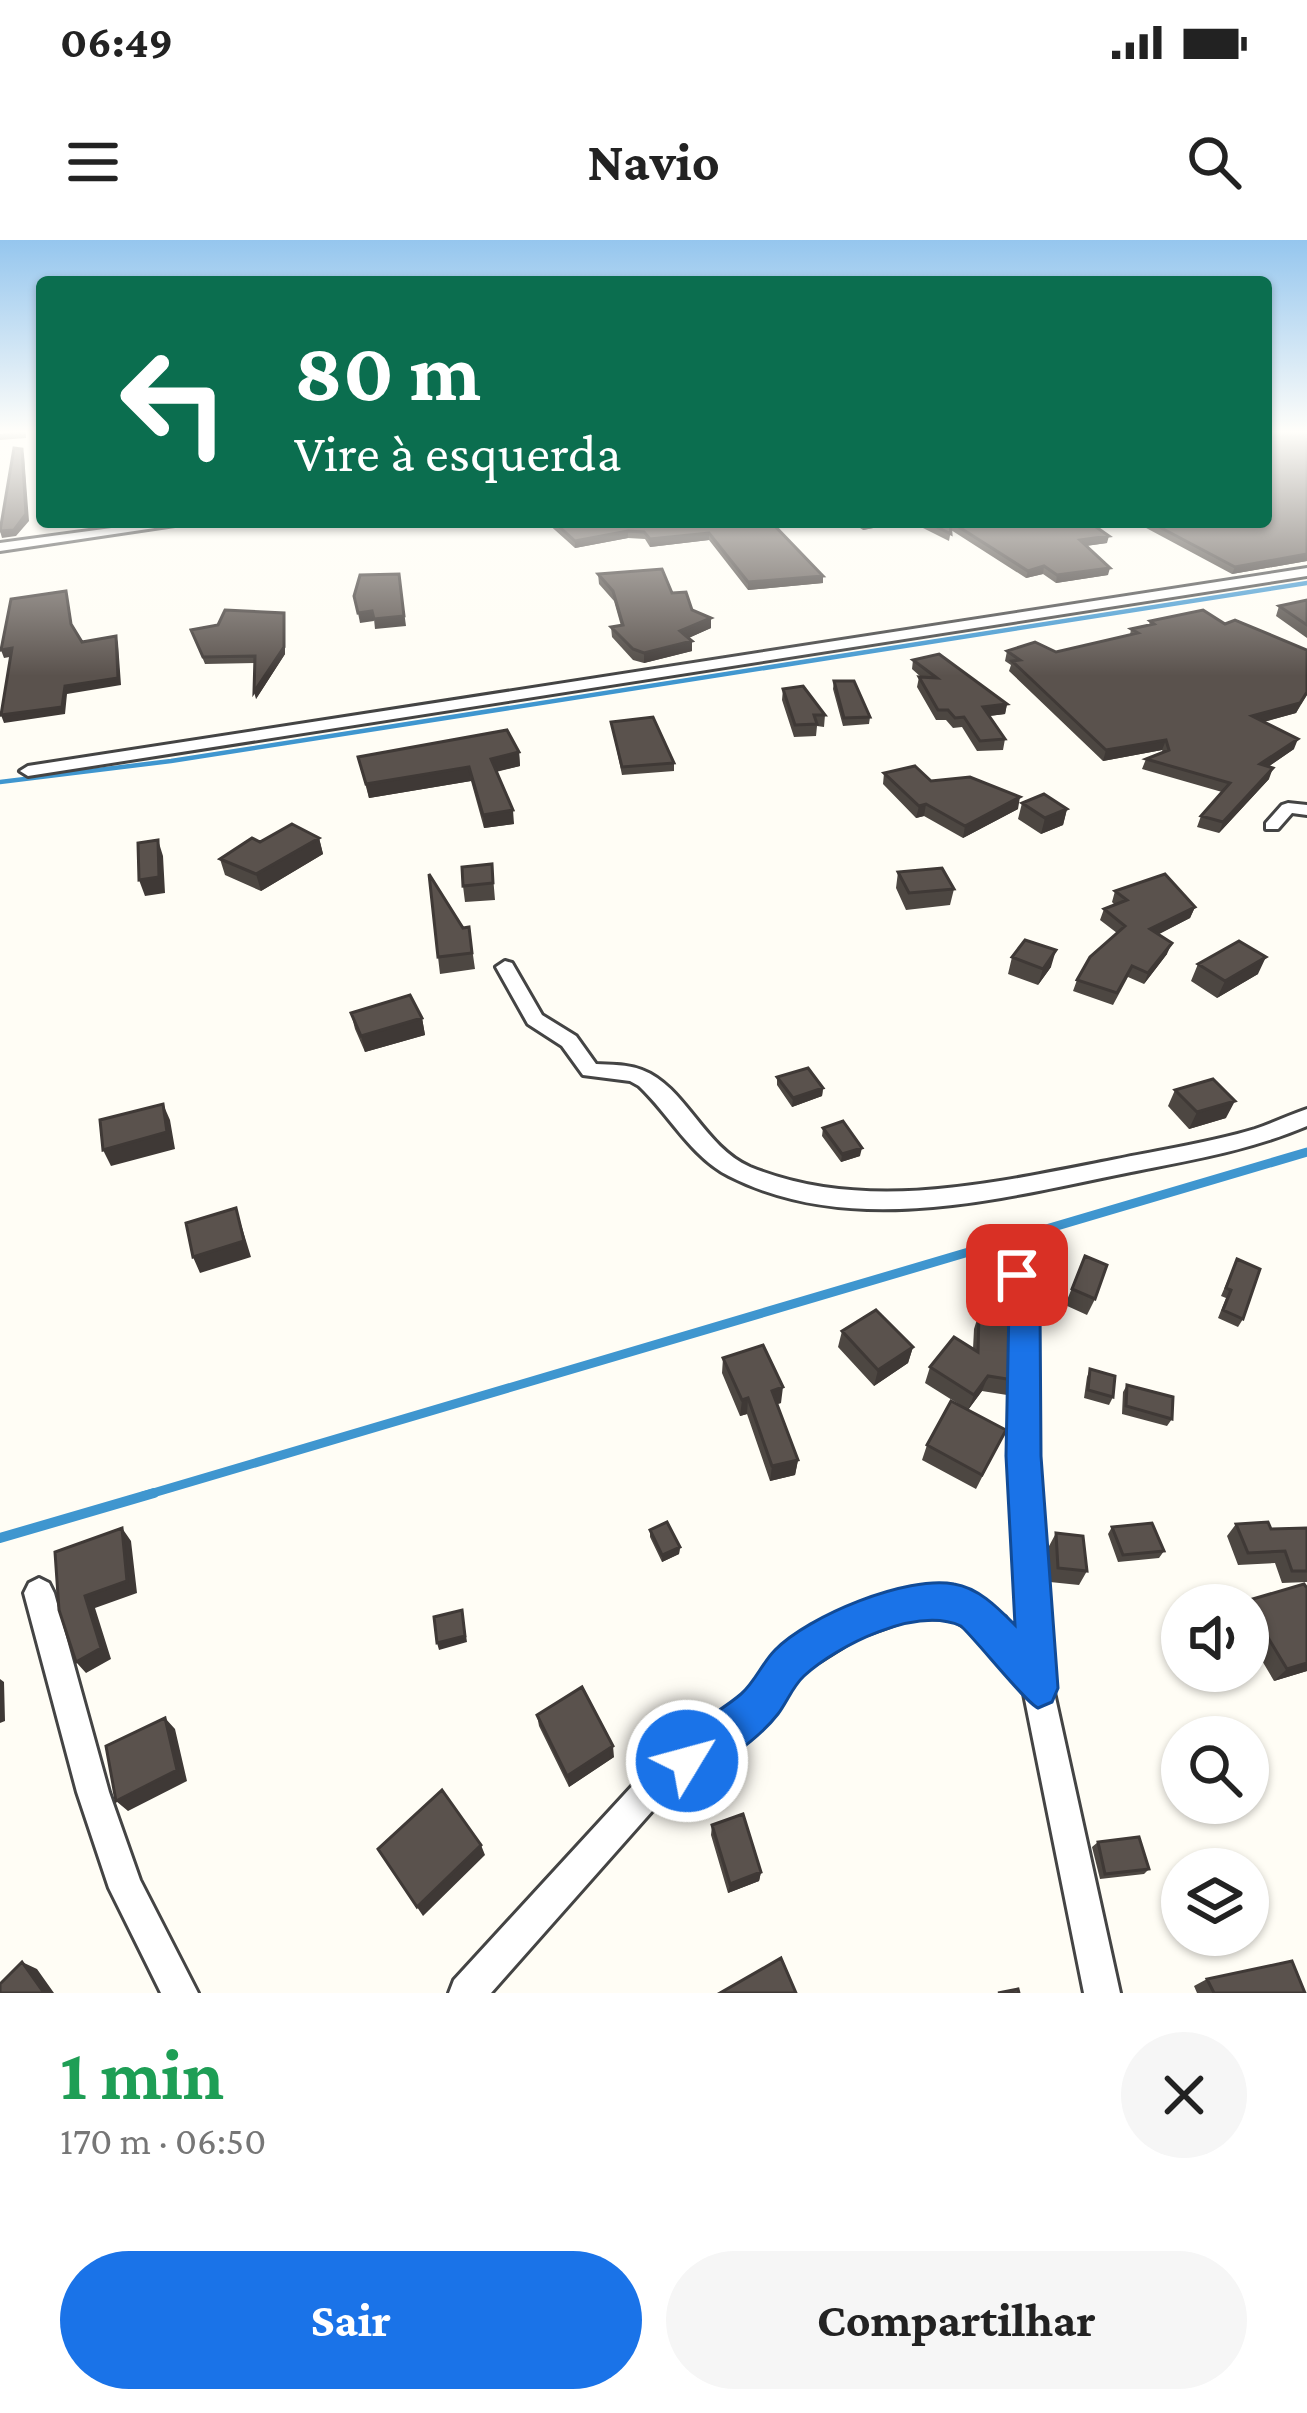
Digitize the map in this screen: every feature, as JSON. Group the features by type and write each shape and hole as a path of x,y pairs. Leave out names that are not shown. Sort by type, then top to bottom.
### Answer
{"street":[{"path":"0,548 145,528"},
{"path":"28,771 1307,572"},
{"path":"1272,826 1288,808 1307,810"},
{"path":"505,967 535,1019 568,1040 590,1070 635,1075 648,1082 695,1141 734,1169 809,1193 982,1196 1199,1150 1307,1117"},
{"path":"1017,1275 1024,1306 1024,1456 1038,1688 1102,1993"},
{"path":"39,1593 93,1792 126,1888 180,1993"},
{"path":"467,1993 657,1782 760,1706 790,1662 849,1626 910,1604 955,1603 994,1628 1038,1688"}],"building":[{"path":"3,513 26,513 14,530 0,531"},
{"path":"1272,513 1307,513 1307,554 1235,567 1161,528 1272,528"},
{"path":"561,528 777,528 823,576 748,582 709,533 650,539 644,532 628,531 575,541"},
{"path":"960,528 1098,528 1109,536 1080,540 1110,568 1057,575 1044,566 1028,571"},
{"path":"662,569 672,593 686,592 692,610 711,618 680,631 692,641 644,653 633,649 611,627 623,625 613,591 598,574"},
{"path":"399,574 404,616 374,619 372,611 358,613 354,596 360,575"},
{"path":"66,591 71,624 82,642 116,636 118,678 65,686 62,707 1,715 12,648 1,650 11,599"},
{"path":"1307,600 1307,625 1279,606"},
{"path":"225,610 284,613 284,647 254,692 255,656 203,657 191,630 218,625"},
{"path":"1203,610 1225,624 1235,620 1307,650 1307,692 1300,703 1252,716 1298,739 1260,764 1273,768 1223,822 1201,816 1230,783 1146,759 1169,750 1166,740 1106,750 1007,651 1035,642 1056,652 1138,633 1131,629"},
{"path":"939,654 1007,704 983,707 1005,739 980,741 964,717 938,710 919,677 937,678 913,660"},
{"path":"834,681 854,681 870,717 844,718"},
{"path":"803,686 825,715 814,715 817,724 795,725 783,689"},
{"path":"653,717 674,763 622,767 611,722"},
{"path":"507,730 519,752 491,759 513,810 483,815 469,767 366,784 358,757"},
{"path":"915,766 931,781 970,777 1020,797 965,826 926,804 919,806 884,773"},
{"path":"1044,794 1067,809 1045,818 1022,803"},
{"path":"292,824 319,838 256,874 220,859 252,838 260,842"},
{"path":"158,840 159,877 139,880 138,843"},
{"path":"492,864 493,883 463,886 462,867"},
{"path":"942,868 954,889 909,893 898,872"},
{"path":"429,874 463,928 469,927 472,953 438,957"},
{"path":"1165,874 1195,907 1150,929 1172,943 1148,973 1132,966 1117,993 1077,980 1090,957 1125,926 1104,909 1127,900 1115,891"},
{"path":"1025,940 1056,950 1043,969 1012,957"},
{"path":"1239,941 1266,957 1225,981 1198,964"},
{"path":"410,995 422,1018 361,1036 351,1013"},
{"path":"808,1068 823,1088 793,1098 777,1077"},
{"path":"1213,1079 1235,1101 1197,1112 1175,1090"},
{"path":"163,1104 167,1132 103,1150 100,1120"},
{"path":"843,1121 862,1148 842,1154 823,1128"},
{"path":"236,1208 244,1241 193,1257 186,1223"},
{"path":"1085,1256 1107,1265 1095,1299 1072,1289"},
{"path":"1237,1259 1260,1269 1243,1319 1223,1310"},
{"path":"876,1310 913,1347 878,1370 842,1331"},
{"path":"979,1313 1014,1318 1013,1380 988,1376 974,1395 930,1367 954,1337 978,1352"},
{"path":"763,1345 783,1387 772,1391 798,1460 772,1466 748,1398 742,1400 723,1358"},
{"path":"1090,1369 1115,1376 1113,1397 1088,1390"},
{"path":"1127,1385 1173,1397 1172,1419 1126,1406"},
{"path":"951,1401 1006,1430 982,1475 927,1445"},
{"path":"667,1522 680,1547 662,1555 650,1530"},
{"path":"1268,1522 1271,1529 1307,1528 1307,1571 1292,1571 1285,1551 1248,1553 1236,1524"},
{"path":"1152,1523 1164,1551 1123,1555 1112,1527"},
{"path":"122,1528 127,1581 85,1596 101,1648 76,1662 59,1610 55,1552"},
{"path":"1056,1533 1083,1536 1087,1571 1058,1568"},
{"path":"1304,1584 1307,1588 1307,1663 1287,1669 1269,1639 1269,1594"},
{"path":"462,1610 465,1636 437,1643 434,1617"},
{"path":"582,1687 613,1746 567,1776 537,1715"},
{"path":"165,1718 177,1770 116,1801 106,1746"},
{"path":"442,1790 481,1845 417,1907 378,1849"},
{"path":"743,1814 761,1872 730,1884 712,1825"},
{"path":"1139,1837 1149,1869 1105,1874 1098,1842"},
{"path":"781,1958 796,1993 720,1993"},
{"path":"1292,1961 1305,1993 1214,1993 1207,1979"},
{"path":"22,1962 44,1993 0,1993 0,1984"}],"waterway":[{"path":"0,782 171,761 1307,583"},
{"path":"143,1496 1307,1152"},
{"path":"0,1538 154,1493"}],"route":[{"path":"687,1761 760,1706 790,1662 849,1626 910,1604 955,1603 974,1612 1020,1657 1038,1688 1024,1456 1024,1306 1017,1275"}]}
